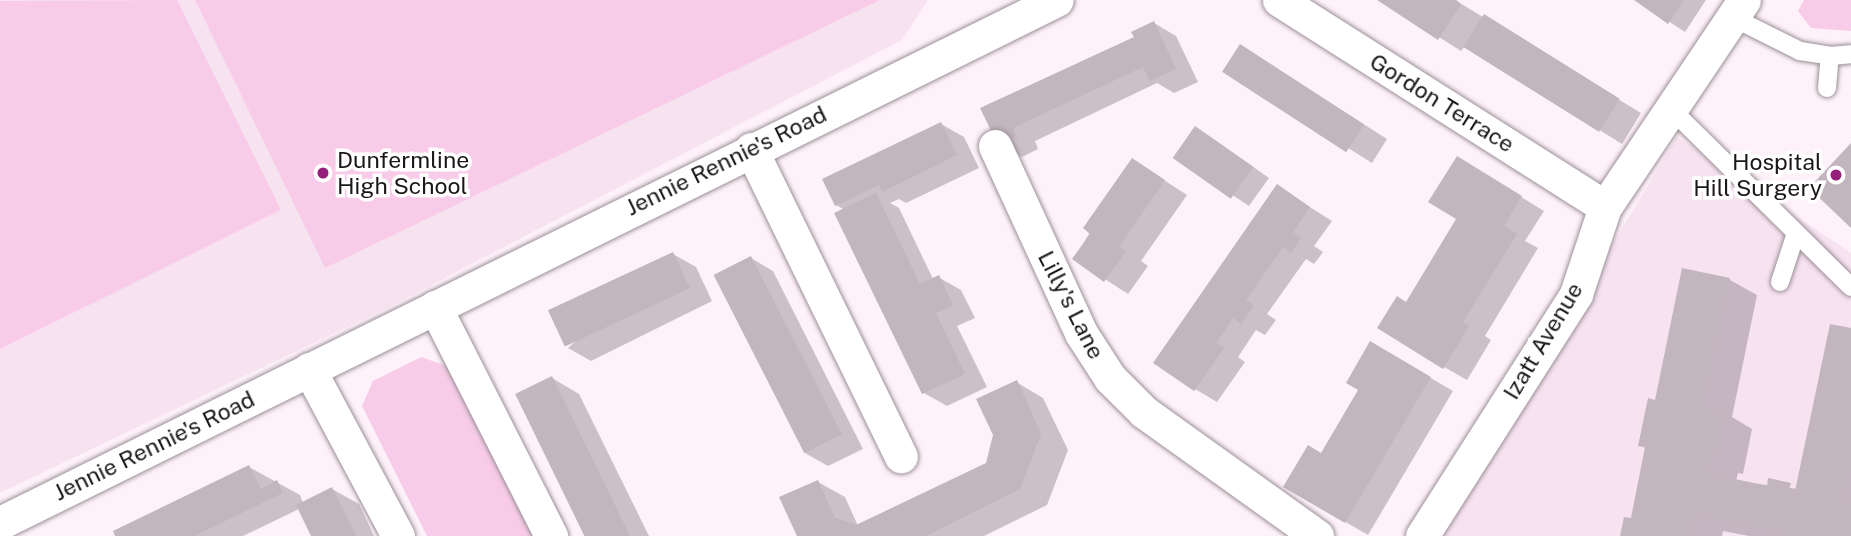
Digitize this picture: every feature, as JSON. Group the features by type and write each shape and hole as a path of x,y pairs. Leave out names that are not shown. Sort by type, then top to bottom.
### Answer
{"street":[{"path":"1014,8 1057,0"},
{"name":"Gordon Terrace","path":"1279,0 1605,207"},
{"name":"Jennie Rennie's Road","path":"0,523 751,149 1014,8"},
{"name":"Izatt Avenue","path":"1422,536 1576,295 1605,207 1739,9"},
{"name":"Lilly's Lane","path":"995,146 1081,333 1110,378 1144,412 1317,536"},
{"path":"751,149 901,456"},
{"path":"435,306 551,536"},
{"path":"309,369 398,536"}],"lane":[{"path":"1739,9 1800,51 1830,56 1851,54"},
{"path":"1827,88 1830,56"},
{"path":"1671,110 1795,236 1851,287"},
{"path":"1780,282 1795,236"}],"shaded area":[{"name":"Dunfermline High School","path":"0,0 928,0 902,40 389,307 0,493"},
{"path":"177,0 281,210 0,349 0,1"},
{"path":"195,0 880,0 325,268"},
{"path":"1804,0 1851,0 1851,31 1811,28 1798,11"},
{"path":"1677,137 1851,253 1851,536 1437,536"},
{"path":"421,357 452,368 536,536 427,536 362,406 373,381"}],"building":[{"path":"1377,0 1456,0 1461,4 1438,40"},
{"path":"1634,0 1684,0 1668,24"},
{"path":"1484,14 1620,99 1599,132 1463,47"},
{"path":"1154,21 1176,69 1150,81 1143,67 1013,128 1016,136 998,145 980,108 1134,37 1131,32"},
{"path":"1240,44 1364,125 1346,152 1222,72"},
{"path":"941,122 957,155 882,192 879,185 835,206 822,179"},
{"path":"1195,126 1253,167 1231,199 1173,158"},
{"name":"Hospital Hill Surgery","path":"1851,143 1851,228 1809,188"},
{"path":"1457,156 1522,196 1504,226 1517,234 1463,322 1469,326 1443,369 1377,328 1397,296 1406,302 1456,219 1428,202"},
{"path":"1132,158 1165,180 1119,247 1126,251 1104,282 1072,259 1090,234 1083,228"},
{"path":"1277,184 1310,207 1293,232 1301,238 1291,253 1283,247 1246,300 1254,306 1241,324 1233,318 1216,343 1224,348 1194,391 1153,363"},
{"path":"876,193 920,284 939,275 953,305 936,313 965,374 922,394 834,213"},
{"path":"673,252 690,288 565,347 548,310"},
{"path":"751,256 842,434 804,453 714,275"},
{"path":"1682,268 1730,278 1704,407 1726,411 1716,460 1711,459 1708,473 1767,486 1768,478 1791,483 1789,490 1795,491 1830,324 1851,328 1851,469 1845,499 1851,501 1851,536 1793,536 1696,516 1692,536 1620,536 1624,517 1631,518 1645,447 1638,446 1648,398 1655,400"},
{"path":"1370,341 1431,377 1345,523 1283,487 1308,445 1321,453 1358,390 1346,383"},
{"path":"552,376 630,536 584,536 515,394"},
{"path":"1017,380 1041,434 1020,489 926,536 797,536 779,497 818,480 835,518 856,525 986,463 993,435 976,399"},
{"path":"249,465 261,489 277,480 283,493 194,536 115,536 113,531"},
{"path":"332,487 356,536 311,536 296,505"}],"place":[{"name":"Dunfermline High School","path":"323,173"},
{"name":"Hospital Hill Surgery","path":"1836,175"}]}
